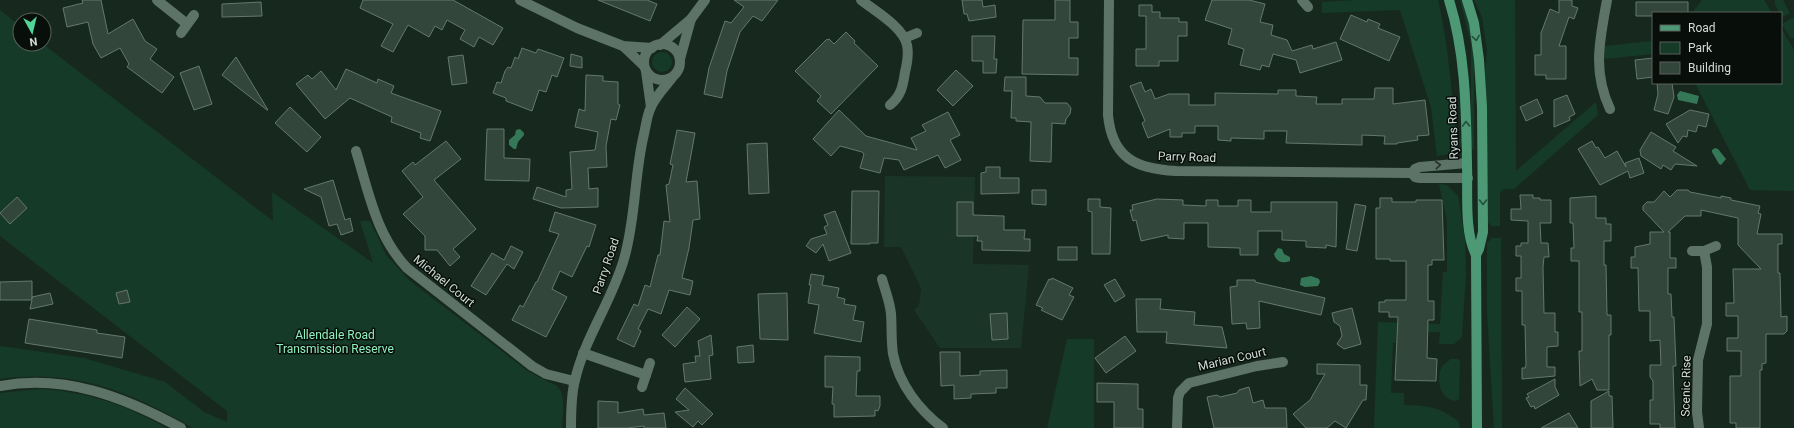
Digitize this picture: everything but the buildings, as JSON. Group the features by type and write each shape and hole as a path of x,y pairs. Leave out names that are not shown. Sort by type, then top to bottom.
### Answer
{"main road":[{"name":"Ryans Road","path":"1449,0 1458,30 1462,60 1466,104 1469,232 1476,255 1477,428"},
{"name":"Ryans Road","path":"1467,0 1474,23 1479,60 1483,163 1483,232 1476,255"},
{"name":"Parry Road","path":"1467,163 1483,163"},
{"name":"Parry Road","path":"1468,178 1483,178"}],"street":[{"path":"156,0 187,24"},
{"path":"520,0 578,28 623,46 671,47 678,54 680,59"},
{"path":"645,68 646,55 691,19 704,0"},
{"path":"861,0 895,27 905,38 908,54 904,82 899,96 890,105"},
{"name":"Parry Road","path":"1109,0 1109,127 1118,147 1134,162 1142,166 1163,170 1412,173 1415,177 1420,178 1468,178"},
{"path":"1607,0 1600,41 1598,65 1601,85 1610,109"},
{"path":"181,32 194,15"},
{"path":"623,46 655,79 661,81 672,78 679,70 680,59 691,19"},
{"path":"905,38 917,33"},
{"name":"Parry Road","path":"645,68 651,107"},
{"name":"Parry Road","path":"571,428 574,381 583,353 611,295 624,259 632,222 642,144 651,107 672,78"},
{"name":"Michael Court","path":"356,151 378,224 390,248 407,268 532,366 546,374 574,381"},
{"name":"Parry Road","path":"1412,173 1415,169 1420,167 1467,163"},
{"path":"1692,250 1704,251 1716,246"},
{"name":"Scenic Rise","path":"1699,428 1697,412 1698,360 1708,324 1708,267 1704,251"},
{"path":"882,278 889,304 893,355 897,368 912,397 922,410 943,428"},
{"path":"583,353 646,375"},
{"name":"Marian Court","path":"1177,428 1178,398 1180,392 1189,383 1256,366 1283,362"},
{"path":"642,387 650,363"},
{"path":"0,386 21,383 40,383 70,385 90,389 114,396 141,407 181,428"}],"shaded area":[{"path":"1680,91 1699,96 1697,104 1678,100 1677,95"},
{"path":"520,129 524,135 518,142 516,149 514,149 509,145 509,140 515,135 516,130"},
{"path":"1715,148 1718,149 1726,159 1721,165 1712,152"},
{"path":"885,176 975,177 973,264 1029,265 1021,348 940,348 914,310 919,306 921,288 901,247 884,247"},
{"path":"1278,248 1282,249 1284,254 1290,257 1290,261 1282,262 1276,259 1274,254"},
{"path":"1311,276 1319,279 1320,282 1318,286 1305,287 1300,285 1301,278"}],"green space":[{"path":"1356,0 1438,0 1447,52 1457,138 1462,140 1458,148 1453,152 1437,156 1431,107 1400,10 1322,13 1322,2"},
{"path":"1460,0 1463,0 1474,45 1474,149 1471,149 1471,44"},
{"path":"1474,0 1515,0 1516,171 1596,102 1598,115 1514,189 1504,189 1500,193 1500,226 1492,226 1486,221 1484,83 1487,50 1482,17"},
{"path":"1702,0 1764,0 1771,12 1693,12"},
{"path":"1775,0 1783,0 1790,13 1782,17 1782,12 1779,12 1775,5"},
{"name":"Allendale Road Transmission Reserve","path":"0,10 12,20 12,52 52,51 273,221 272,192 373,263 360,221 370,221 386,255 409,280 529,372 557,386 563,400 562,428 193,428 146,403 101,386 77,380 53,377 0,379 1,346 84,358 165,382 204,412 227,422 227,411 0,236"},
{"path":"1794,17 1794,38 1791,39 1782,24"},
{"path":"1782,30 1794,50 1794,191 1750,190 1696,84 1782,84"},
{"path":"1652,41 1652,54 1603,59 1604,46"},
{"path":"662,52 669,55 672,62 669,69 662,72 655,69 652,62 655,55"},
{"path":"1439,184 1447,185 1458,196 1465,239 1466,274 1462,337 1454,344 1439,344 1440,332 1428,332 1428,329 1397,329 1396,343 1393,343 1391,393 1404,393 1404,405 1427,407 1444,412 1458,421 1460,428 1374,428 1378,322 1440,324 1443,272 1447,272 1447,221"},
{"path":"1492,238 1501,238 1502,428 1494,428 1487,311 1487,243"},
{"path":"1067,339 1094,339 1094,428 1047,428"},
{"path":"1451,359 1458,359 1460,361 1459,399 1455,401 1445,396 1440,388 1439,382 1442,366"},
{"path":"41,389 75,393 106,401 121,406 166,428 0,428 0,393"}]}
